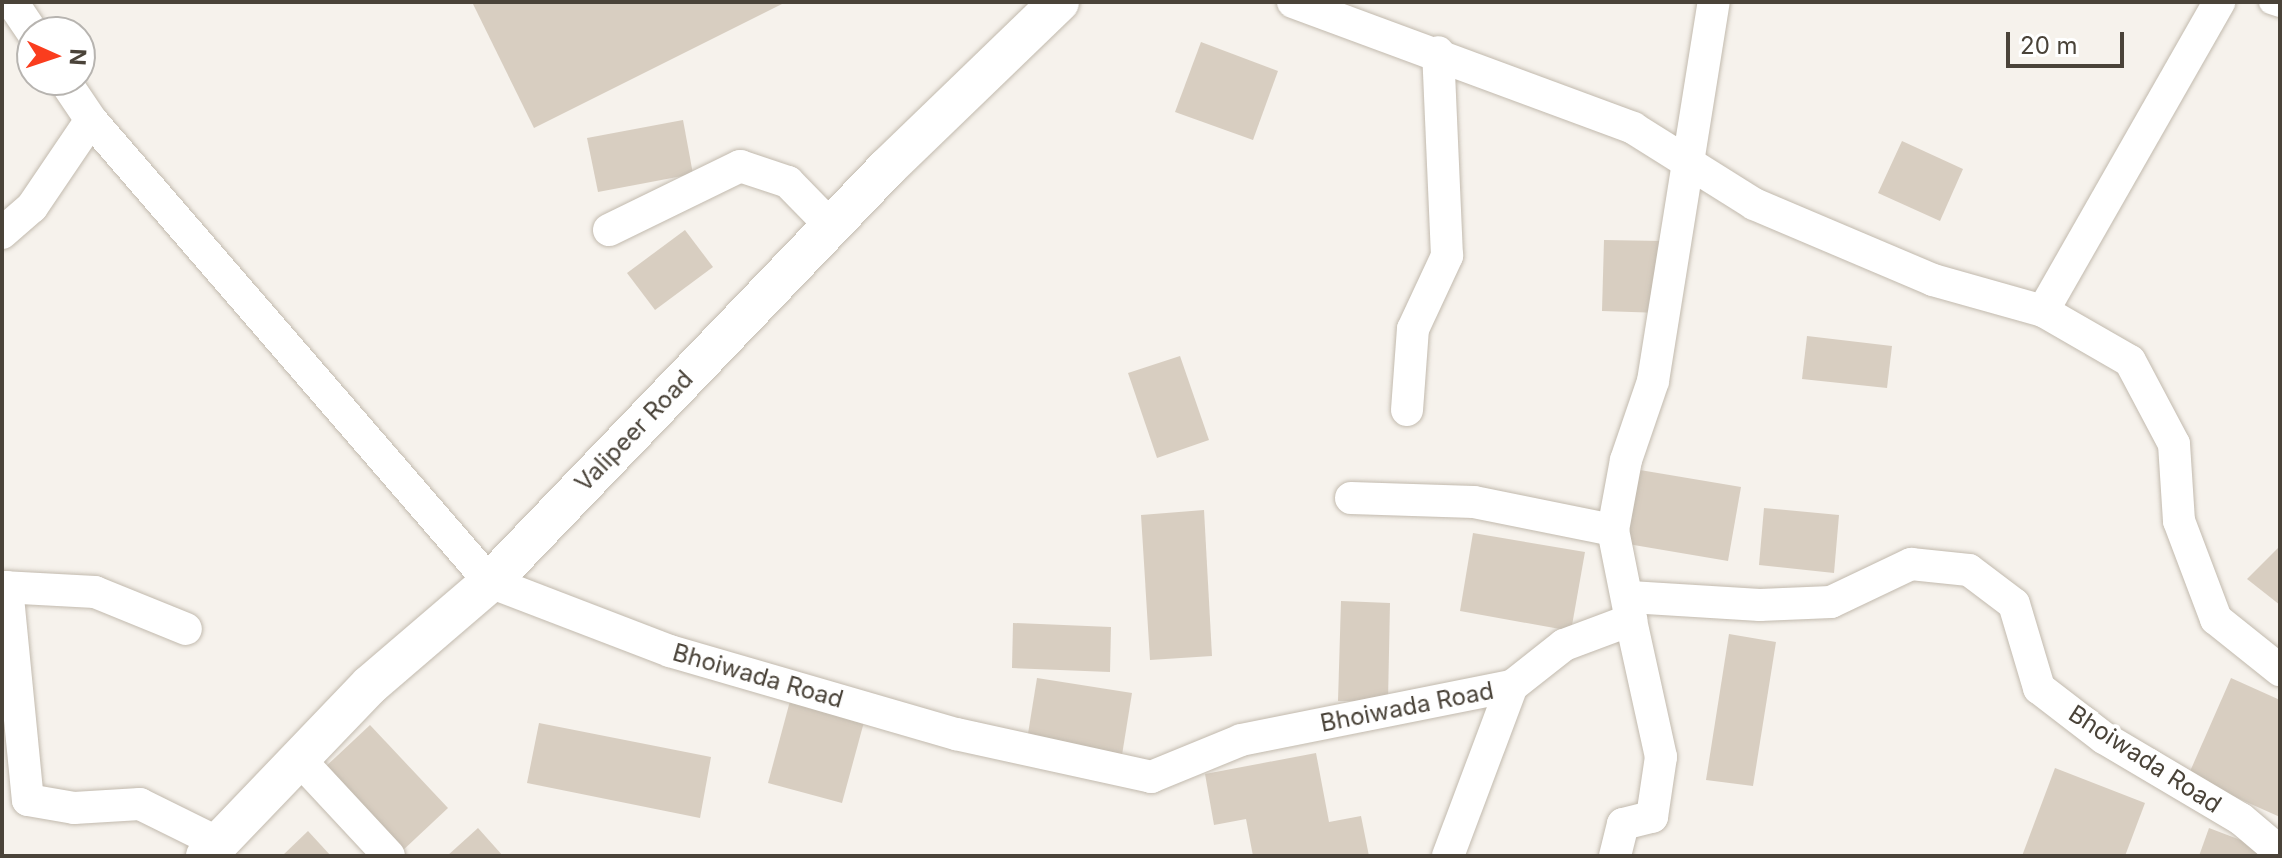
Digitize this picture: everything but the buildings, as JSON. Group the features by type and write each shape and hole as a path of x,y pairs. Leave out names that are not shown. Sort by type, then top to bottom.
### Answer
{"street":[{"name":"Valipeer Road","path":"212,849 370,685 490,582 831,226 1059,2"},
{"path":"1293,2 1438,52 1633,128 1754,204 1933,280 2043,311 2130,361 2174,444 2179,521 2216,619 2280,670"},
{"path":"1615,856 1623,824 1652,817 1661,757 1613,530 1626,460 1653,381 1714,2"},
{"path":"2043,311 2219,2"},
{"path":"2271,2 2280,5"},
{"path":"1407,410 1413,329 1447,256 1438,52"},
{"path":"75,96 91,120 490,582"},
{"path":"2,233 32,207 91,120"},
{"path":"609,230 740,166 761,168 788,182 831,226"},
{"path":"1351,498 1474,502 1613,530"},
{"name":"Bhoiwada Road","path":"490,582 670,651 956,734 1151,777 1241,740 1512,686 1564,645 1630,609 1831,602 1911,564 1969,570 2014,604 2039,688 2104,738 2241,819 2280,852"},
{"path":"186,629 95,592 5,587 28,800 74,808 140,804 212,849"},
{"path":"1448,856 1512,686"},
{"path":"299,759 389,856"}]}
